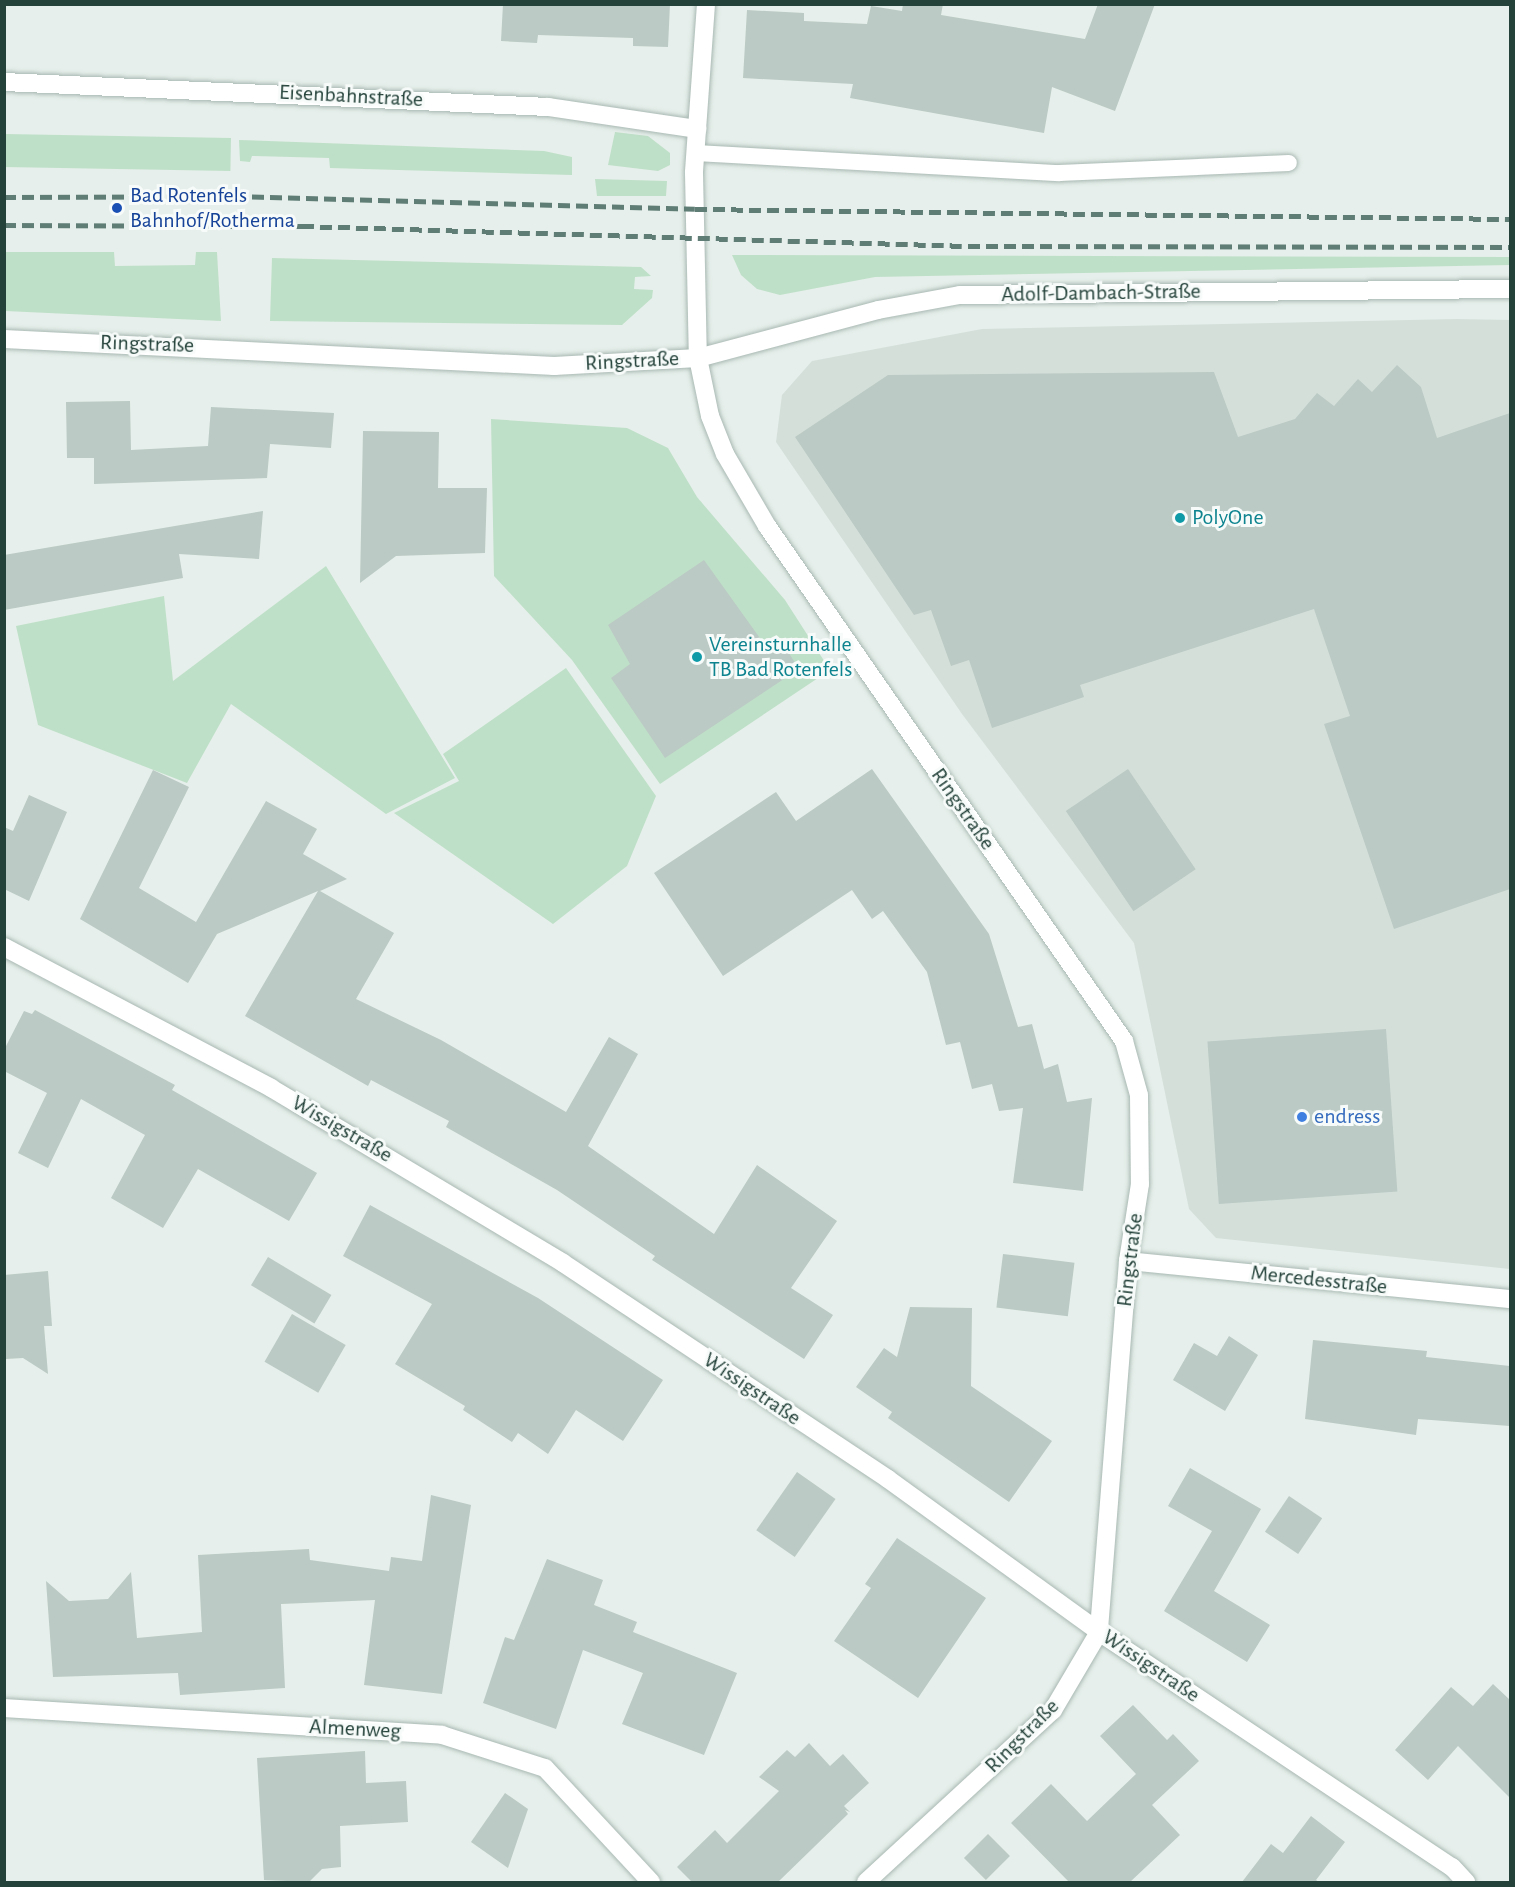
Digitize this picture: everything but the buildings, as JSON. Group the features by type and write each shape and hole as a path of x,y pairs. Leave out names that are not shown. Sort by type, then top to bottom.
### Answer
{"street":[{"path":"698,358 696,153 706,4"},
{"name":"Eisenbahnstraße","path":"4,82 548,107 697,129"},
{"name":"Adolf-Dambach-Straße","path":"698,358 878,310 960,295 1510,289"},
{"name":"Ringstraße","path":"4,339 554,366 698,358 710,416 744,490 1124,1041 1139,1095 1140,1184 1128,1261 1099,1632 1053,1710 866,1882"},
{"name":"Wissigstraße","path":"4,947 271,1088 553,1257 888,1479 1099,1632 1452,1867 1466,1882"},
{"name":"Mercedesstraße","path":"1128,1261 1510,1299"},
{"name":"Almenweg","path":"4,1708 442,1735 546,1768 651,1882"}],"lane":[{"path":"696,153 1059,173 1289,163"}],"shaded area":[{"path":"1456,319 1510,320 1510,1269 1216,1238 1189,1209 1134,943 962,714 776,442 782,395 812,361 982,329"}],"green space":[{"path":"615,132 648,136 670,153 670,165 658,171 608,165"},
{"path":"5,134 231,138 230,171 4,167"},
{"path":"239,140 544,151 572,157 572,175 330,168 329,158 252,156 250,162 240,161"},
{"path":"595,179 667,181 666,196 597,196"},
{"path":"5,252 114,252 115,266 195,265 196,252 217,252 221,321 5,311"},
{"path":"732,255 1510,257 1510,265 875,277 780,295 757,289 741,275"},
{"path":"272,258 641,267 651,276 635,277 634,289 653,290 652,298 622,325 270,321"},
{"path":"491,419 627,428 668,448 697,497 785,600 830,670 660,784 572,660 494,576"},
{"path":"326,566 455,778 386,814 231,704 187,783 38,725 16,626 164,596 173,681"},
{"path":"566,668 656,796 627,866 553,924 394,813 459,781 443,754"}],"railway":[{"path":"4,197 234,196 695,209 1510,219"},
{"path":"4,225 302,226 968,246 1510,247"}],"place":[{"name":"Bad Rotenfels Bahnhof/Rotherma","path":"117,208"},
{"name":"PolyOne","path":"1180,518"},
{"name":"Vereinsturnhalle TB Bad Rotenfels","path":"697,657"},
{"name":"endress","path":"1302,1117"}]}
